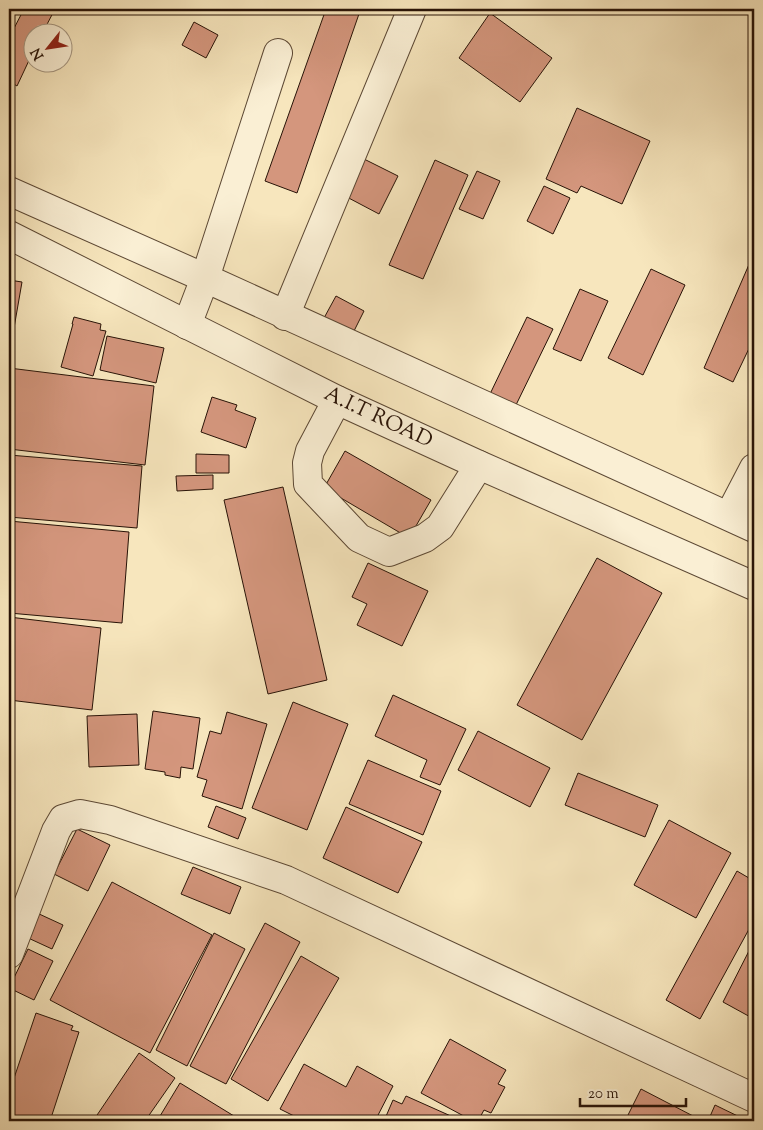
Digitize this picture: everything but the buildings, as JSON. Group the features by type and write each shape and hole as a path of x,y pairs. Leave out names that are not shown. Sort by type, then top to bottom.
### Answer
{"street":[{"path":"285,316 412,9"},
{"path":"187,325 205,278 278,53"},
{"path":"9,191 205,278 754,528"},
{"name":"A.I.T ROAD","path":"9,235 337,400 479,465 754,586"},
{"path":"337,400 310,451 307,463 308,484 358,538 388,552 425,538 440,527 479,465"},
{"path":"729,516 754,468"},
{"path":"9,954 56,831 63,819 80,814 110,820 286,880 754,1098"}]}
